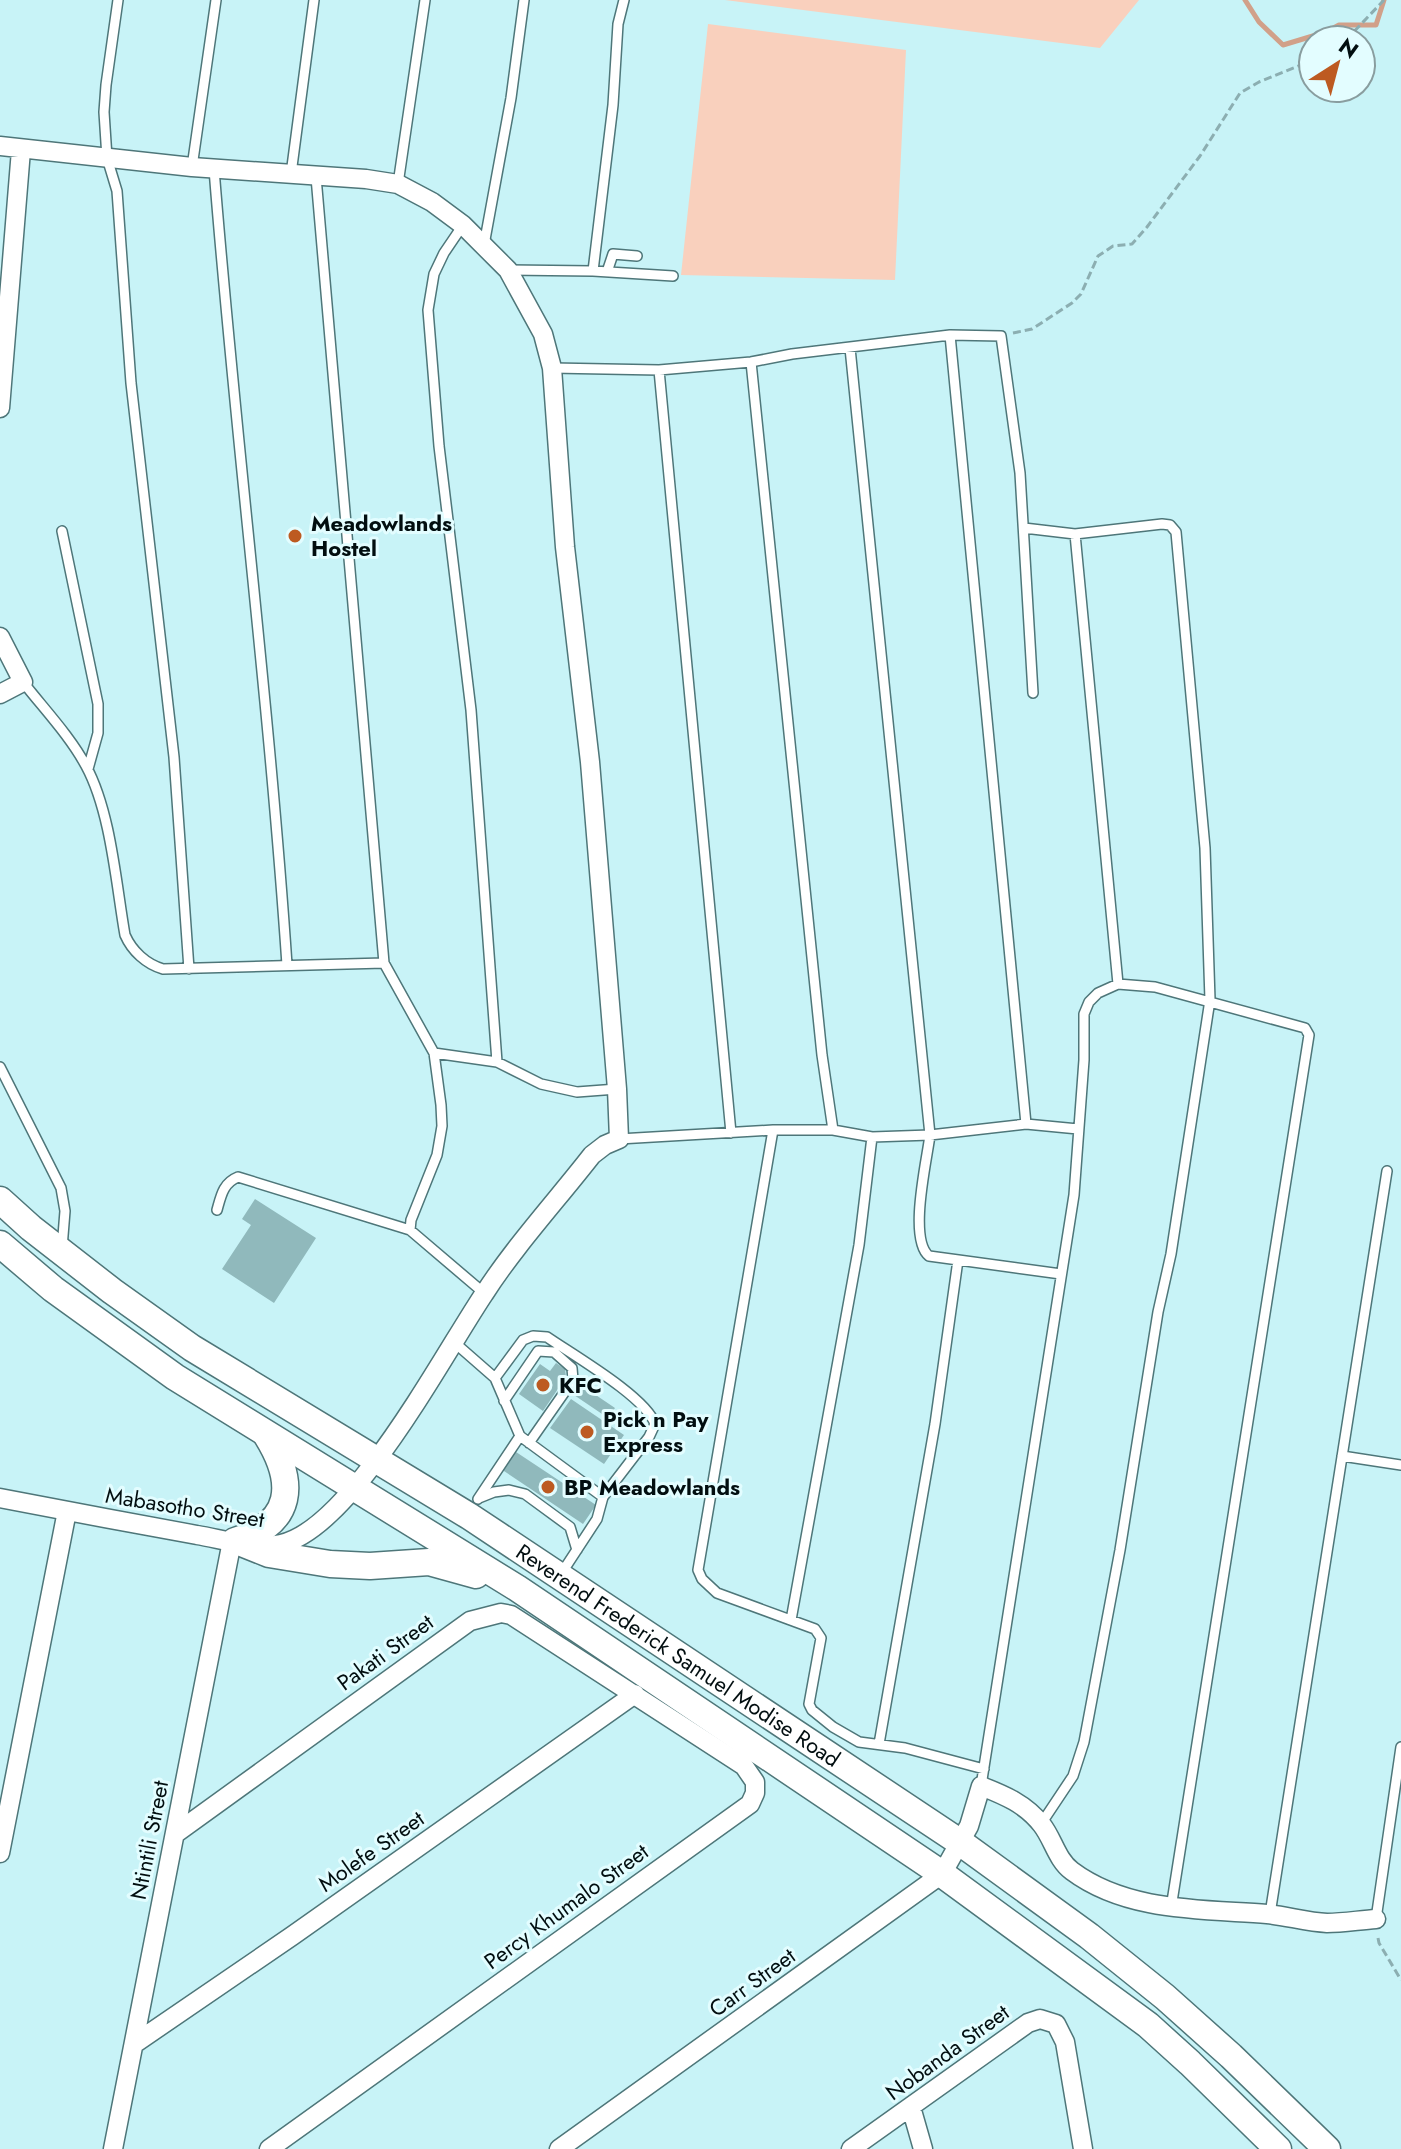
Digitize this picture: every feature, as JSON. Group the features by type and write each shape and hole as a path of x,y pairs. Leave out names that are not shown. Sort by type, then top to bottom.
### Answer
{"main road":[{"name":"Reverend Frederick Samuel Modise Road","path":"0,1200 62,1251 192,1348 376,1459 474,1507 559,1577 961,1843 1089,1936 1165,1997 1327,2149"},
{"name":"Reverend Frederick Samuel Modise Road","path":"0,1244 53,1289 131,1347 517,1588 942,1874 1148,2025 1278,2149"},
{"path":"236,1541 250,1537 267,1525 285,1501 287,1480 284,1466 266,1434"},
{"path":"236,1541 269,1554 357,1567 417,1561 440,1563 517,1588"}],"street":[{"path":"0,146 192,167 398,184 432,202 463,225 508,270 543,334 552,368 565,547 590,762 619,1139"},
{"path":"0,408 21,150"},
{"path":"0,637 23,682 0,694"},
{"name":"Mabasotho Street","path":"0,1498 236,1541 280,1545 300,1537 320,1523 355,1487 455,1343 484,1293 592,1155 619,1139"},
{"path":"0,1853 67,1511"},
{"name":"Ntintili Street","path":"113,2149 236,1541"},
{"name":"Pakati Street","path":"175,1834 479,1617 501,1613 511,1615 635,1694"},
{"name":"Molefe Street","path":"134,2044 635,1694"},
{"name":"Percy Khumalo Street","path":"269,2149 750,1804 755,1793 755,1782 744,1766 635,1694"},
{"path":"982,1778 1013,1799 1041,1824 1063,1862 1073,1872 1116,1893 1171,1908 1270,1914 1326,1923 1376,1919"},
{"name":"Carr Street","path":"559,2149 942,1874 961,1843 982,1778"},
{"name":"Nobanda Street","path":"851,2149 1035,2020 1045,2019 1056,2024 1065,2042 1083,2149"},
{"path":"911,2107 923,2149"}],"lane":[{"path":"118,0 105,99 107,158 117,191 131,383 174,757 189,969"},
{"path":"192,167 216,0"},
{"path":"291,174 314,0"},
{"path":"398,184 425,0"},
{"path":"484,246 511,98 524,0"},
{"path":"593,271 613,105 616,40 624,0"},
{"path":"214,169 229,367 287,965"},
{"path":"316,177 384,963 434,1053 442,1126 437,1155 411,1220 410,1230"},
{"path":"463,225 434,274 428,310 439,446 471,710 497,1062"},
{"path":"607,272 613,254 637,256"},
{"path":"508,270 673,276"},
{"path":"950,335 1026,1124"},
{"path":"552,368 659,370 751,362 792,354 950,335 1001,336 1020,473 1033,693"},
{"path":"850,348 930,1135 920,1208 921,1246 929,1256 1061,1274"},
{"path":"751,362 822,1055 833,1130"},
{"path":"659,370 731,1133"},
{"path":"1024,528 1075,534 1162,524 1170,525 1176,532 1205,848 1210,1000 1171,1254 1158,1312 1120,1550 1084,1742 1073,1776 1041,1824"},
{"path":"62,531 98,704 98,733 88,769"},
{"path":"1075,534 1118,984"},
{"path":"23,682 88,769 102,806 128,942 154,966 189,969 384,963"},
{"path":"773,1130 698,1570 702,1579 717,1593 815,1629 821,1638 808,1699 812,1710 846,1736 859,1742 905,1748 982,1778 1074,1195 1084,1060 1084,1014 1089,1002 1098,993 1118,984 1155,987 1305,1028 1309,1035 1171,1908"},
{"path":"434,1053 497,1062 541,1084 577,1092 617,1089"},
{"path":"0,1067 61,1188 65,1211 62,1251"},
{"path":"619,1139 773,1130 833,1130 872,1137 930,1135 1026,1124 1078,1129"},
{"path":"791,1620 859,1245 872,1137"},
{"path":"1270,1914 1387,1171"},
{"path":"217,1210 224,1188 238,1177 410,1230 484,1293"},
{"path":"879,1744 935,1424 958,1260"},
{"path":"495,1378 523,1340 533,1336 547,1337 636,1399 651,1414 655,1424 649,1437 603,1497 597,1519 559,1577"},
{"path":"455,1343 495,1378 520,1436 603,1497"},
{"path":"504,1401 538,1351 554,1352 572,1368 573,1380 529,1443"},
{"path":"474,1507 520,1436"},
{"path":"1342,1456 1401,1465"},
{"path":"474,1507 494,1492 509,1490 525,1494 570,1527 577,1550"},
{"path":"1376,1919 1401,1747"}],"path":[{"path":"1361,24 1384,0"},
{"path":"1001,336 1032,329 1072,303 1081,294 1098,256 1113,246 1132,244 1147,227 1200,156 1240,93 1297,67"},
{"path":"1376,1919 1379,1943 1401,1980"}],"shaded area":[{"path":"725,0 1139,0 1100,48"},
{"path":"708,24 906,50 895,280 681,275"}],"building":[{"path":"255,1199 316,1238 274,1303 222,1269 251,1225 242,1219"},
{"name":"KFC","path":"556,1363 565,1369 566,1377 543,1411 519,1394 540,1364 550,1371"},
{"path":"581,1385 615,1408 608,1418 574,1395"},
{"name":"Pick n Pay Express","path":"571,1399 624,1435 604,1464 550,1428"},
{"name":"BP Meadowlands","path":"513,1450 596,1505 583,1524 501,1469"}],"waterway":[{"path":"1245,0 1259,22 1283,45 1339,25 1376,25 1384,0"}],"place":[{"name":"Meadowlands Hostel","path":"295,536"},
{"name":"KFC","path":"543,1385"},
{"name":"Pick n Pay Express","path":"587,1432"},
{"name":"BP Meadowlands","path":"548,1487"}]}
